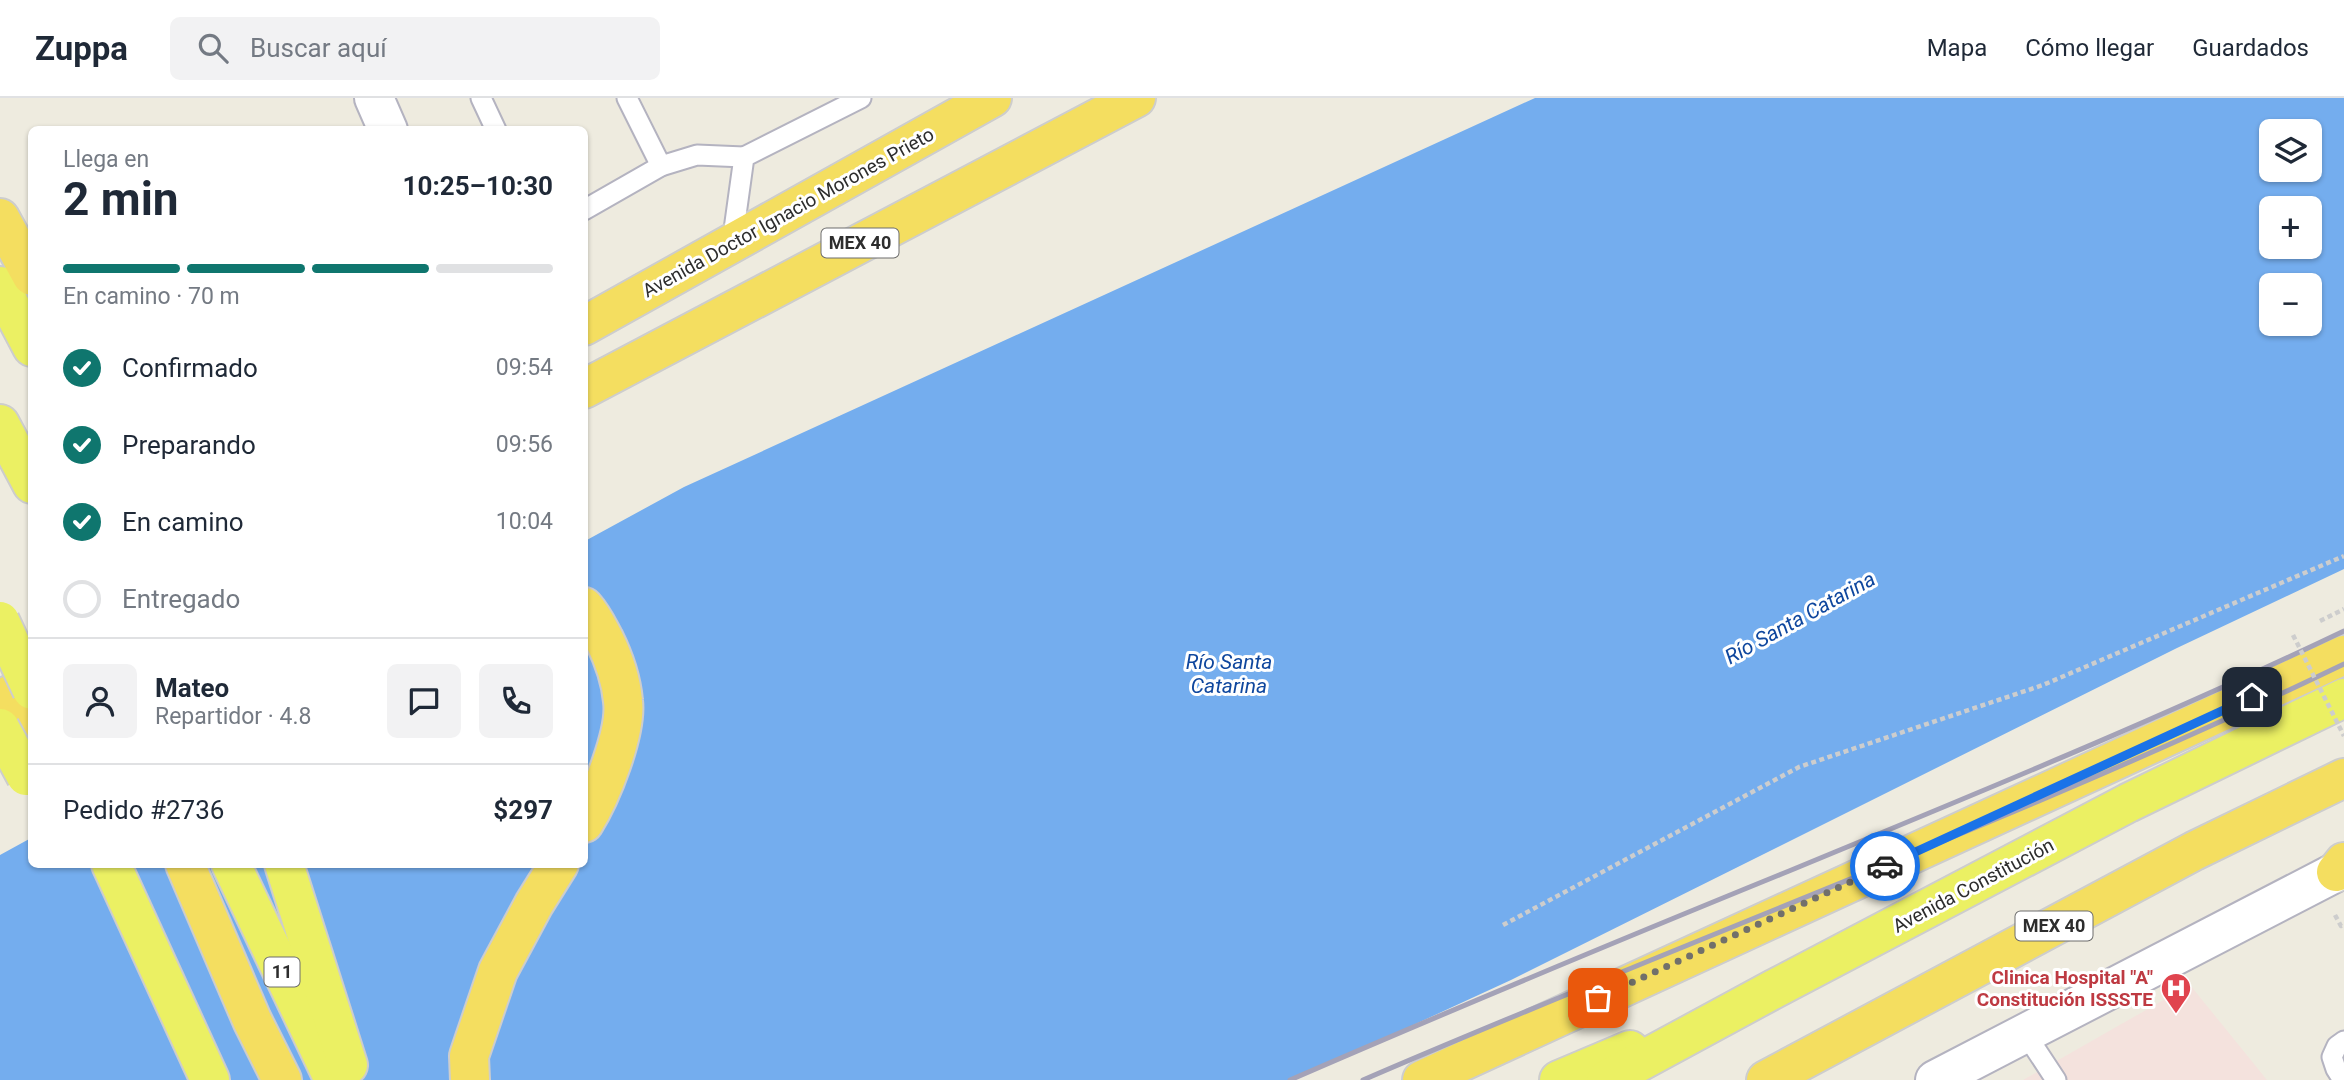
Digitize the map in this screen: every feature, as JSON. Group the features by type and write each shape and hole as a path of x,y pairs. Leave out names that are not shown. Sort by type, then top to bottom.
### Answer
{"highway":[{"name":"Avenida Doctor Ignacio Morones Prieto","path":"588,324 992,98"},
{"name":"MEX 40","path":"588,387 1136,98"},
{"path":"0,218 28,269"},
{"path":"588,612 615,661 624,703 617,746 588,817"},
{"path":"0,645 28,630"},
{"path":"1422,1080 2344,655"},
{"path":"0,700 28,685"},
{"path":"0,730 28,716"},
{"name":"MEX 40","path":"1766,1080 2194,851 2344,778"},
{"path":"186,868 252,1020 282,1080"},
{"path":"470,1080 469,1056 498,971 556,868"}],"main road":[{"path":"0,286 28,339"},
{"path":"0,424 28,476"},
{"path":"0,621 28,681"},
{"name":"Avenida Constitución","path":"1606,1080 2128,803 2344,698"},
{"path":"0,730 28,777"},
{"path":"94,868 132,912"},
{"path":"113,868 210,1080"},
{"name":"11","path":"233,868 334,1080"},
{"path":"285,868 353,1080"},
{"path":"1559,1080 1774,989"}],"street":[{"path":"374,98 386,126"},
{"path":"1935,1080 2341,867"}],"lane":[{"path":"481,98 494,126"},
{"path":"627,98 661,166"},
{"path":"588,208 661,166 697,155 744,157 861,98"},
{"path":"732,244 744,157"},
{"path":"2025,1033 2056,1080"},
{"path":"2343,1080 2332,1057 2337,1046 2344,1041"}],"path":[{"path":"1503,925 1799,766 2043,685 2344,556"},
{"path":"2293,635 2344,736"}],"shaded area":[{"name":"Clinica Hospital \"A\" Constitución ISSSTE","path":"2190,985 2267,1080 2023,1080"}],"water":[{"name":"Río Santa Catarina","path":"1535,98 2344,98 2344,569 2177,648 1511,980 1294,1080 0,1080 0,855 28,840 28,868 588,868 588,539 684,487"}],"railway":[{"path":"1290,1080 2068,755 2344,631"},
{"path":"1363,1080 2102,774 2344,664"}],"way so far":[{"path":"1598,998 1885,866"}],"place":[{"name":"Clinica Hospital \"A\" Constitución ISSSTE","path":"2176,1015"}],"route":[{"path":"1885,866 2252,697"}]}
